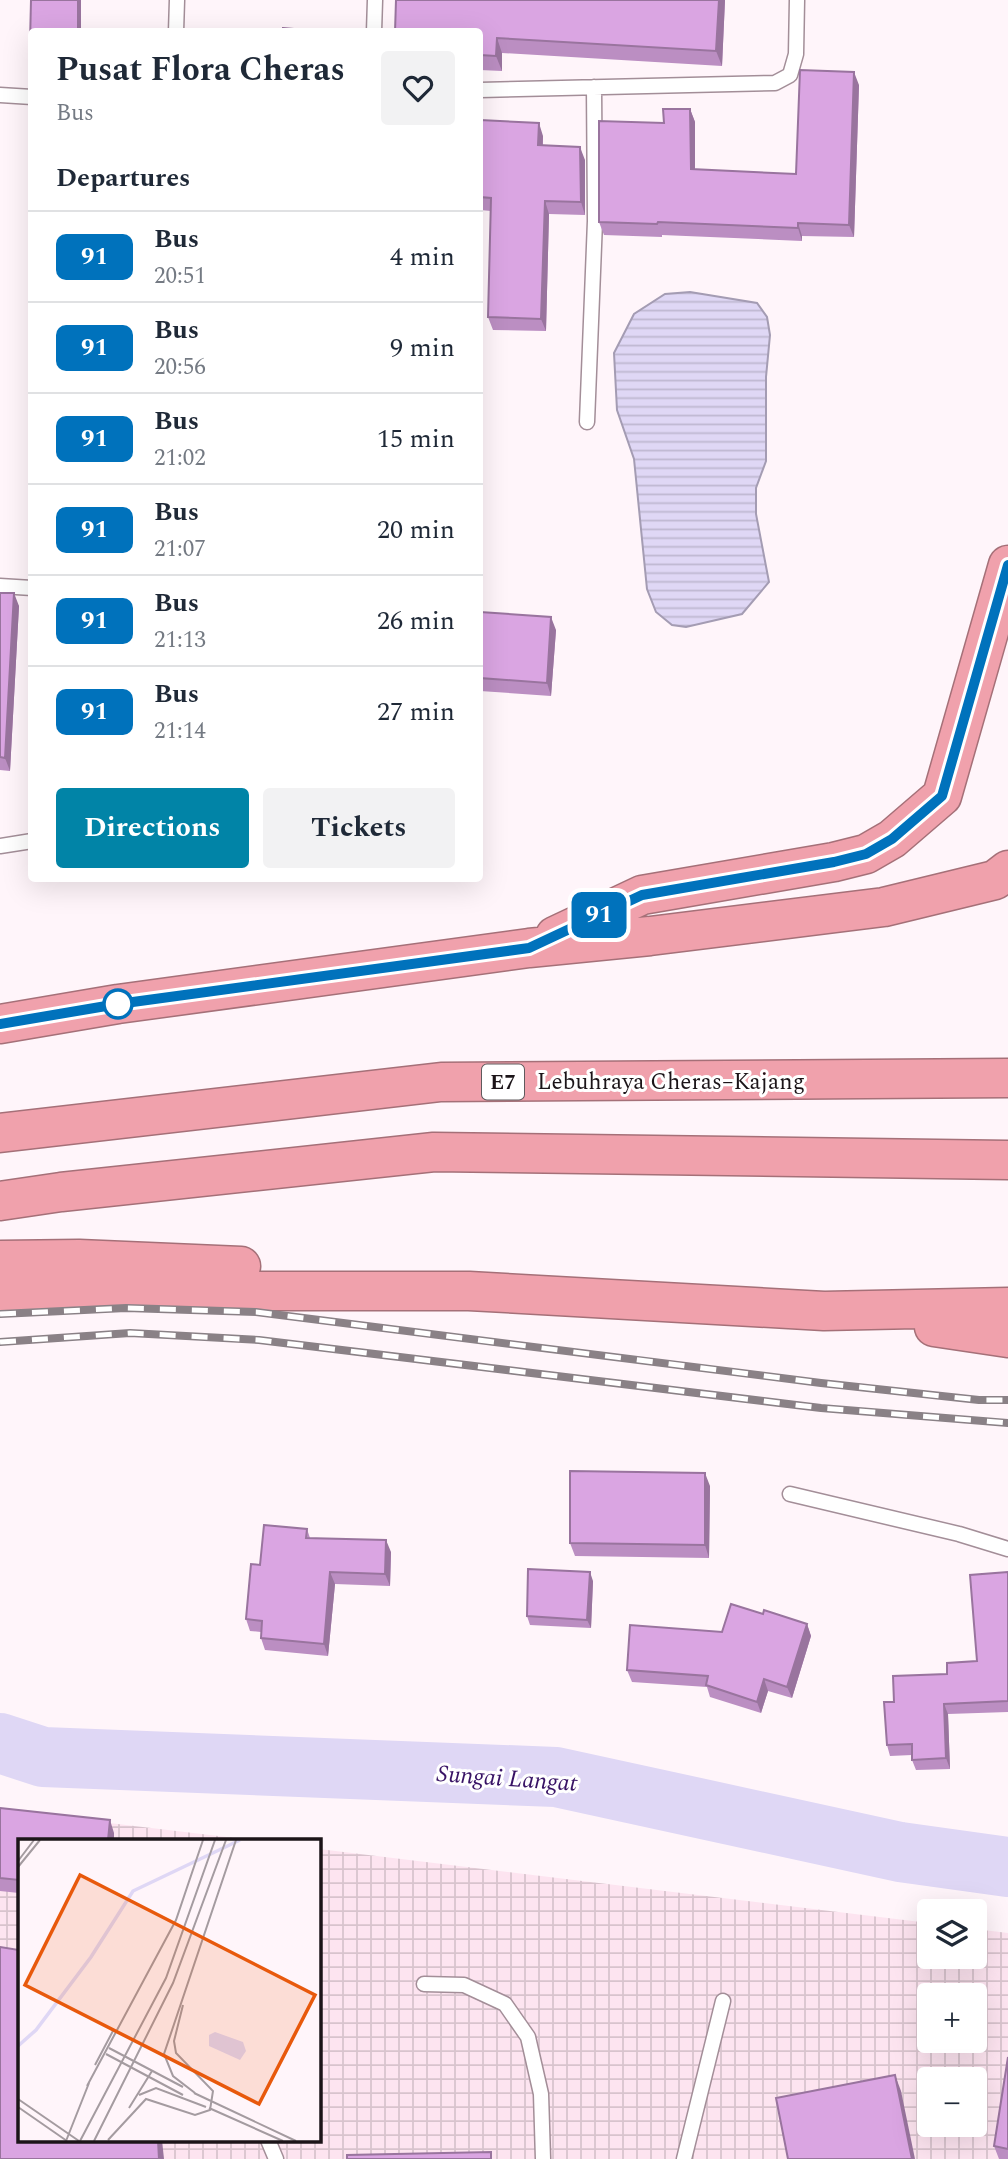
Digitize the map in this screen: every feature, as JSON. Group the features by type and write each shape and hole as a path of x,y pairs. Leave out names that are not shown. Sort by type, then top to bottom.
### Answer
{"highway":[{"path":"529,948 642,895 834,862 866,854 892,839 942,796 1008,565"},
{"path":"0,1024 118,1004 529,948 884,907 995,880 1008,870"},
{"name":"Lebuhraya Cheras–Kajang","path":"0,1133 441,1082 1008,1078"},
{"path":"0,1201 434,1152 1008,1160"},
{"path":"0,1260 79,1259 312,1269 469,1291"},
{"path":"0,1291 469,1291 824,1311 1008,1307"},
{"path":"824,1311 1008,1338"}],"lane":[{"path":"177,0 177,28"},
{"path":"374,28 376,0"},
{"path":"483,90 775,83 790,75 796,54 797,0"},
{"path":"587,422 595,221 594,87"},
{"path":"0,95 28,97"},
{"path":"0,586 28,588"},
{"path":"0,846 28,842"},
{"path":"790,1494 959,1534 1008,1549"},
{"path":"424,1984 464,1985 505,2004 528,2037 541,2094 543,2159"},
{"path":"684,2159 723,2001"},
{"path":"269,2142 275,2159"}],"shaded area":[{"path":"690,292 757,303 767,317 770,335 766,377 766,461 756,488 756,514 769,582 742,614 686,627 672,625 656,612 647,589 634,459 617,410 614,353 634,314 665,294"},
{"path":"0,1810 244,1839 18,1839 18,2142 320,2142 320,1849 917,1922 917,1969 987,1969 987,1930 1008,1933 1008,2159 0,2159"}],"building":[{"path":"31,0 78,0 78,28 30,28"},
{"path":"396,0 719,0 716,51 497,38 496,56 483,55 483,28 395,28"},
{"path":"800,70 854,72 849,225 798,223 798,228 599,222 599,121 664,123 663,109 690,109 691,169 796,174"},
{"path":"483,120 539,123 538,145 580,147 581,202 545,201 541,319 488,317 491,198 483,197"},
{"path":"0,593 14,593 5,758 0,757"},
{"path":"483,612 551,617 547,683 483,678"},
{"path":"570,1471 705,1473 705,1545 570,1543"},
{"path":"264,1525 307,1529 306,1538 386,1540 385,1574 330,1572 324,1644 261,1638 262,1621 246,1619 251,1564 260,1565"},
{"path":"528,1569 590,1572 587,1620 527,1616"},
{"path":"1008,1572 1008,1701 944,1704 946,1758 912,1760 912,1744 887,1745 884,1702 894,1702 893,1676 947,1674 947,1663 977,1661 970,1575"},
{"path":"731,1604 763,1614 764,1610 807,1624 787,1687 764,1679 757,1702 706,1685 708,1676 627,1670 630,1625 722,1632"},
{"path":"0,1808 110,1820 108,1839 18,1839 18,1880 0,1878"},
{"path":"0,1947 18,1950 18,2142 158,2142 159,2159 0,2159"},
{"path":"1008,2057 1008,2149 994,2146"},
{"path":"895,2075 912,2159 788,2159 776,2098"},
{"path":"491,2152 491,2159 347,2159 347,2155"}],"waterway":[{"name":"Sungai Langat","path":"0,1743 43,1757 556,1777 900,1852 1008,1867"}],"railway":[{"path":"0,1314 126,1308 256,1312 821,1383 979,1400 1008,1400"},
{"path":"0,1342 130,1333 259,1340 821,1408 1008,1423"}],"bus line":[{"name":"91","path":"0,1024 118,1004 529,948 642,895 834,862 866,854 892,839 942,796 1008,565"}]}
